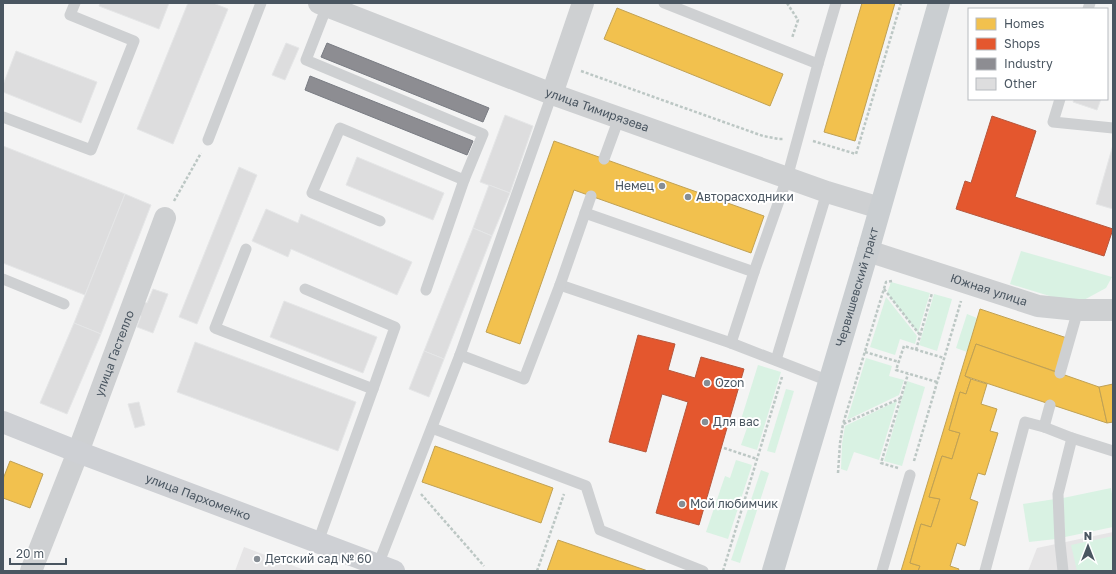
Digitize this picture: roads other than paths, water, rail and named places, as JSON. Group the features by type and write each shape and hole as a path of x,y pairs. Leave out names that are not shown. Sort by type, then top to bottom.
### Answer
{"main road":[{"name":"Червишевский тракт","path":"773,571 868,251 939,3"}],"street":[{"path":"552,94 583,3"},
{"name":"улица Тимирязева","path":"323,4 552,94 827,192 880,208"},
{"name":"улица Гастелло","path":"31,571 78,452 165,218"},
{"name":"Южная улица","path":"868,251 1038,306 1078,310 1113,310"},
{"name":"улица Пархоменко","path":"3,422 78,452 386,568"}],"lane":[{"path":"3,117 91,150 134,41 70,15 75,3"},
{"path":"208,140 261,3"},
{"path":"731,343 787,178 836,3"},
{"path":"323,4 306,60 484,134 464,180 426,290"},
{"path":"668,4 818,64"},
{"path":"386,568 410,482 460,355 552,94"},
{"path":"1060,100 1053,122 1113,128"},
{"path":"604,159 619,118"},
{"path":"380,221 312,193 340,128 464,180"},
{"path":"776,360 827,192"},
{"path":"460,355 524,379 591,196"},
{"path":"585,213 754,272"},
{"path":"246,249 215,328 373,389"},
{"path":"3,279 64,304"},
{"path":"560,284 731,343 829,381"},
{"path":"305,290 395,327 318,542"},
{"path":"1060,373 1078,310"},
{"path":"1044,427 1050,405"},
{"path":"985,571 1025,422 1113,451"},
{"path":"432,428 586,486 600,530 703,571"},
{"path":"1063,571 1058,494 1072,438"},
{"path":"882,571 910,474"}],"place":[{"name":"Немец","path":"662,186"},
{"name":"Авторасходники","path":"688,197"},
{"name":"Ozon","path":"707,383"},
{"name":"Для вас","path":"705,422"},
{"name":"Мой любимчик","path":"682,504"},
{"name":"Детский сад № 60","path":"257,559"}]}
